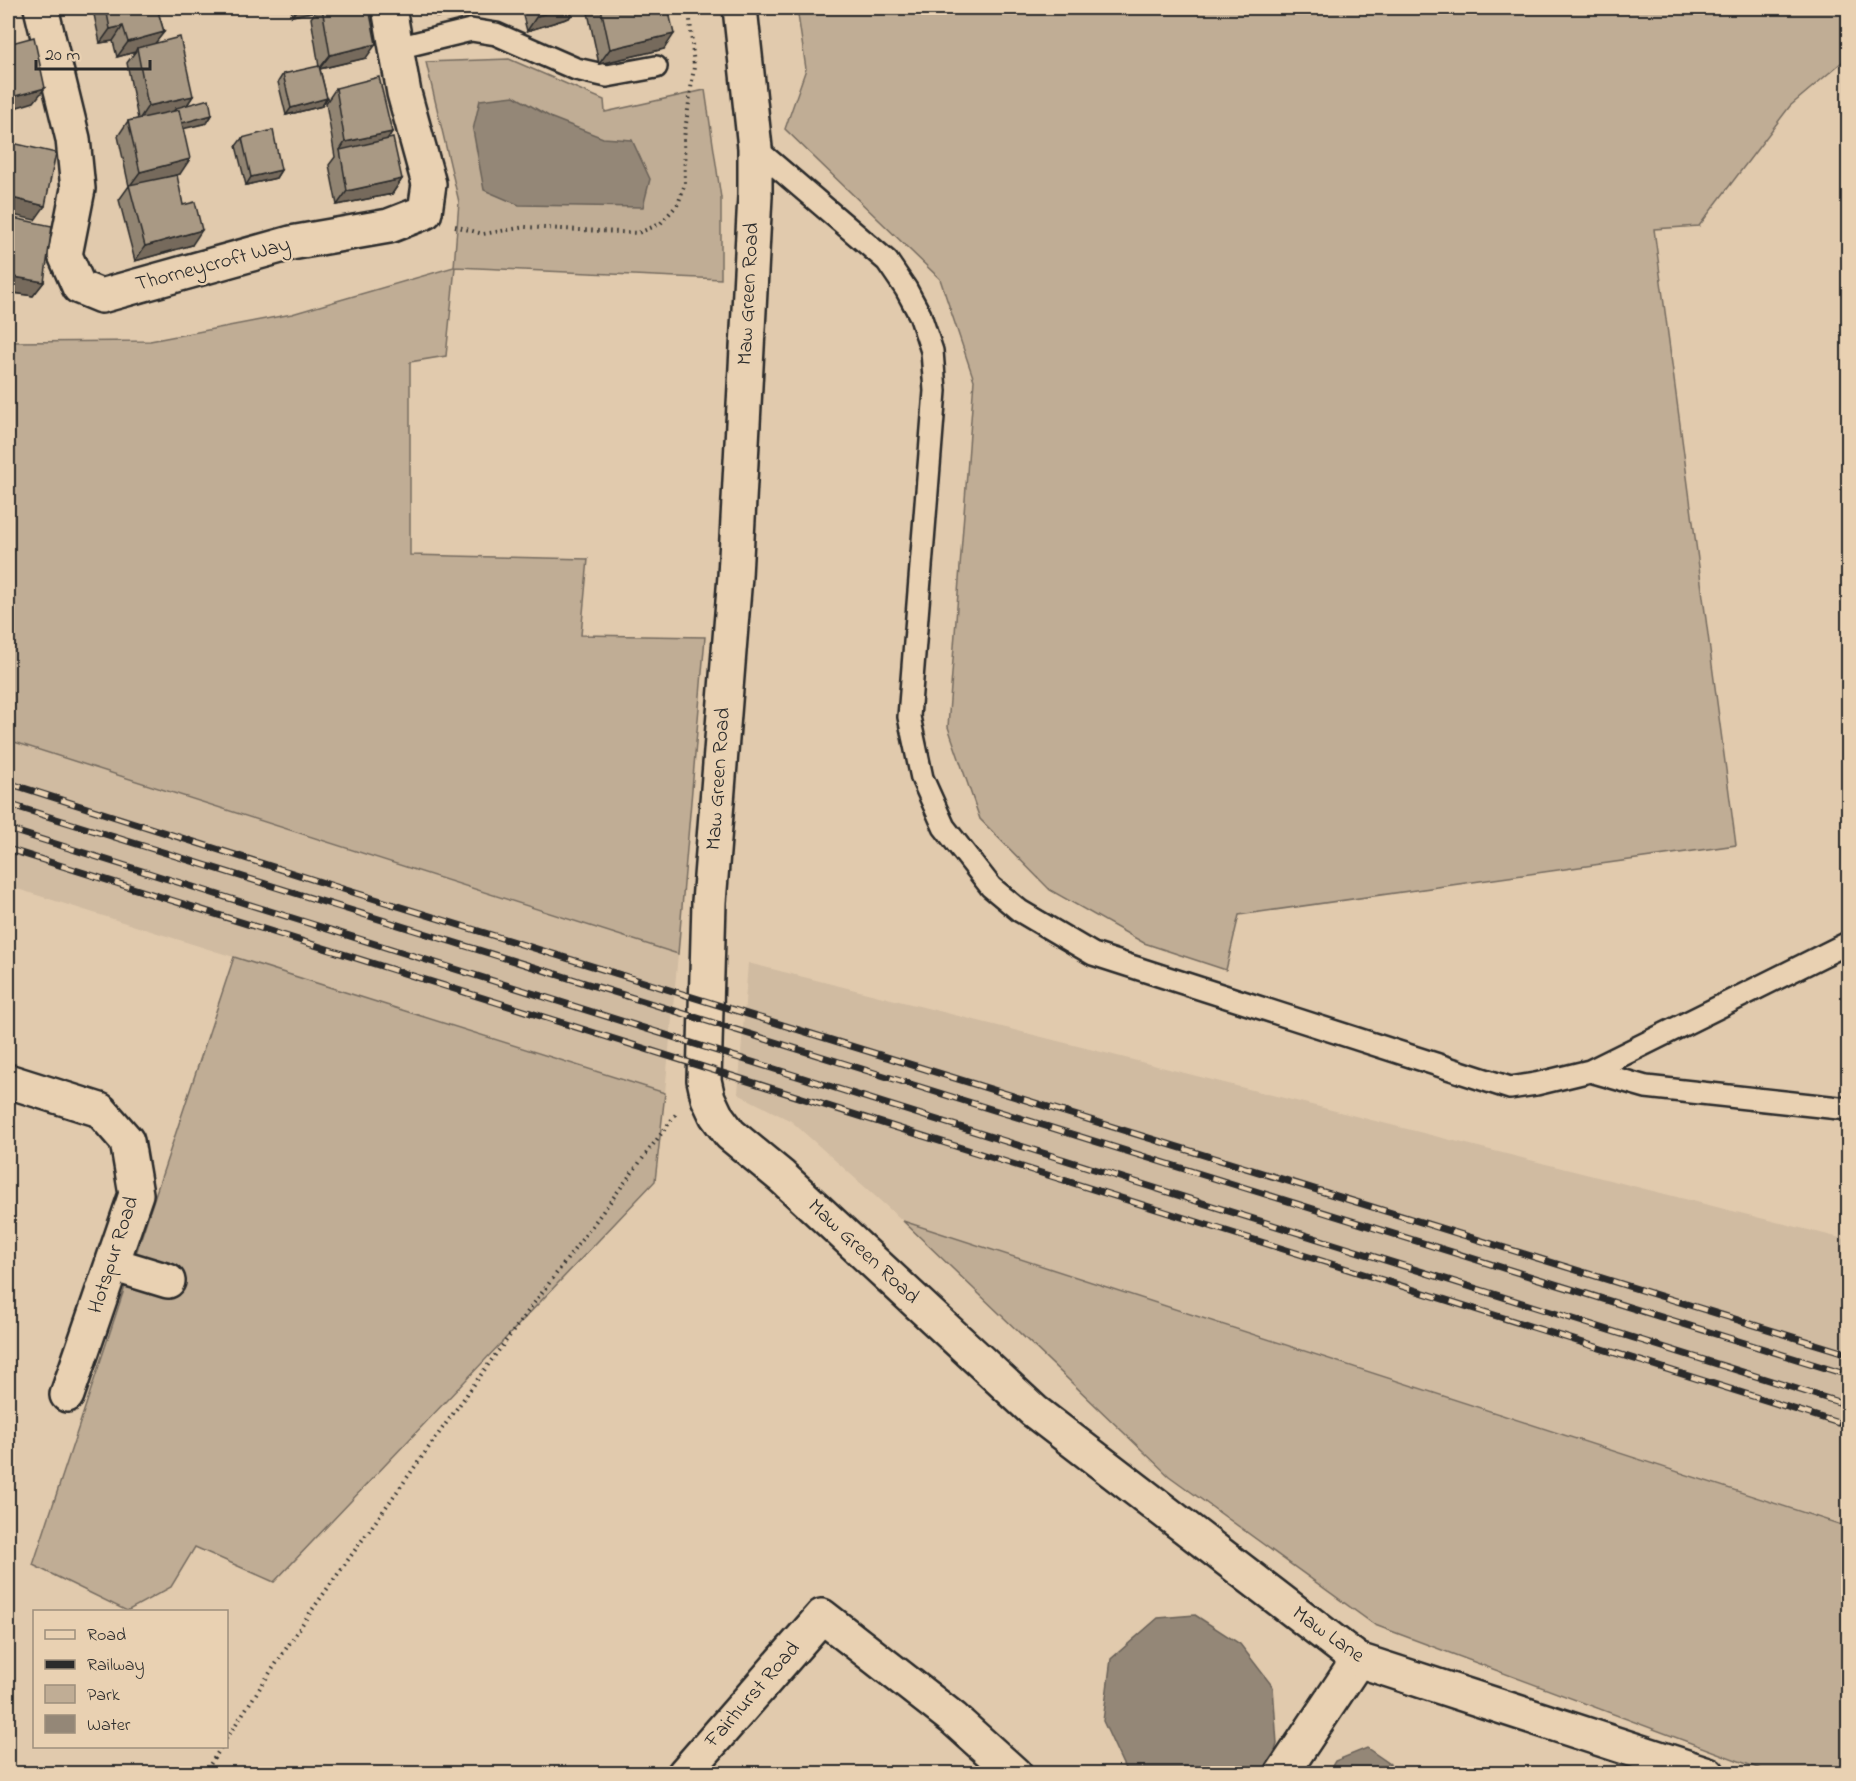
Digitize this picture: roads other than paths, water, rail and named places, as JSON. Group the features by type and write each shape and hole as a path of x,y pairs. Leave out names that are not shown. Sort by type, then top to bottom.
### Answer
{"street":[{"name":"Thorneycroft Way","path":"41,8 73,139 78,189 65,255 79,287 101,296 291,243 389,226 425,212 429,184 404,93 397,48"},
{"path":"390,8 397,48"},
{"name":"Maw Green Road","path":"740,8 755,148 755,196 735,576 709,902 704,1080 708,1098 716,1115 730,1134 781,1176 1034,1411"},
{"name":"Hotspur Road","path":"8,1081 100,1110 127,1141 136,1194 67,1395"},
{"path":"112,1264 168,1281"},
{"name":"Maw Lane","path":"1034,1411 1358,1660 1708,1773"},
{"name":"Fairhurst Road","path":"684,1773 822,1616 954,1719 1015,1773"},
{"path":"1282,1773 1358,1660"}],"lane":[{"path":"397,48 471,30 496,34 576,69 607,76 656,67"},
{"path":"755,148 887,261 920,315 932,351 935,391 909,717 922,778 944,827 992,887 1020,911 1093,954 1510,1088 1590,1071 1848,943"},
{"path":"1590,1071 1646,1087 1848,1109"}],"water":[{"path":"514,96 552,118 603,138 632,140 650,179 643,207 519,205 484,190 473,130 480,100"},
{"path":"1195,1615 1240,1644 1273,1687 1277,1744 1268,1773 1127,1773 1103,1721 1111,1659 1158,1618"},
{"path":"1367,1748 1390,1764 1391,1773 1328,1773 1335,1761"}],"railway":[{"path":"8,783 346,890 1848,1354"},
{"path":"8,804 1848,1375"},
{"path":"8,829 1848,1405"},
{"path":"8,849 1848,1426"}]}
